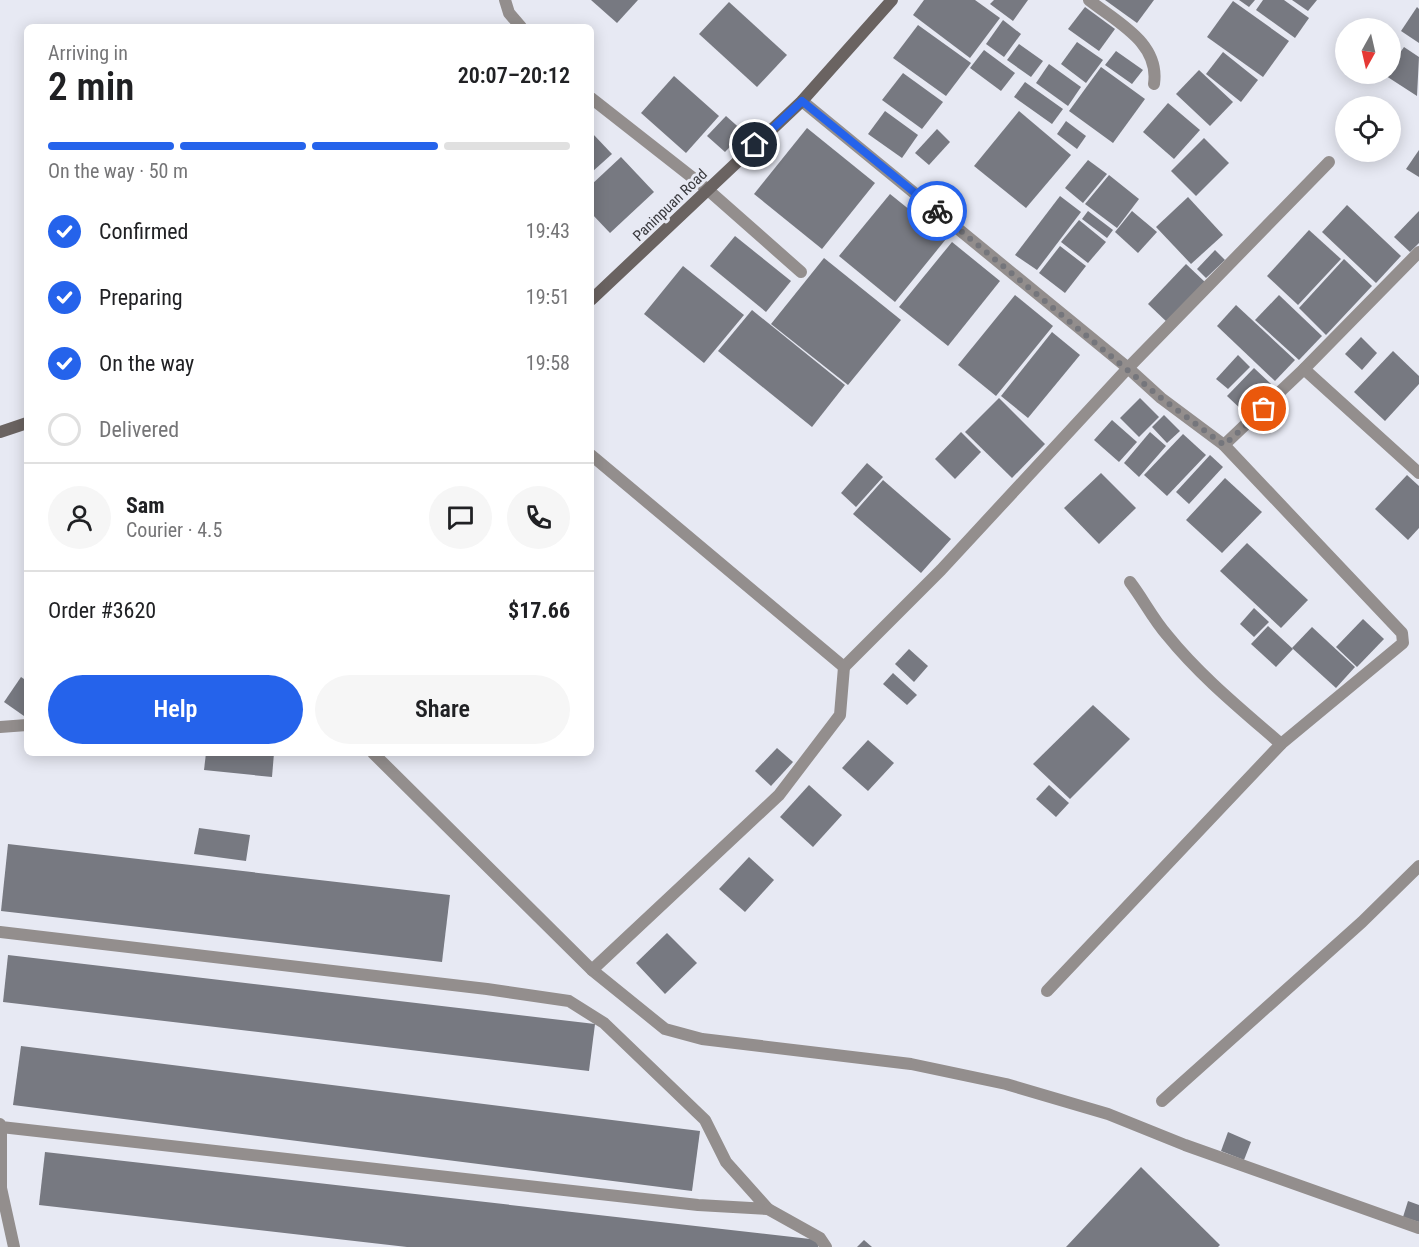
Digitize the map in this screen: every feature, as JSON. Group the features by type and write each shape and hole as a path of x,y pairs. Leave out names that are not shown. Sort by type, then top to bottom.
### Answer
{"main road":[{"name":"Paninpuan Road","path":"594,297 802,101 892,0"},
{"path":"0,432 24,425"}],"street":[{"path":"505,0 509,13 518,24"},
{"path":"1089,0 1143,43 1152,55 1156,69 1154,84"},
{"path":"594,100 707,189 801,272"},
{"path":"802,101 1128,368 1161,398 1224,445 1404,638 1400,646 1281,744 1047,991"},
{"path":"592,970 779,795 840,715 844,667 941,570 1128,368 1329,162"},
{"path":"1224,445 1304,369 1419,252"},
{"path":"1304,369 1419,473"},
{"path":"594,458 844,667"},
{"path":"1130,582 1166,634 1182,652 1218,689 1281,744"},
{"path":"0,727 24,725"},
{"path":"376,756 592,970 665,1029 702,1039 911,1064 1006,1084 1108,1114 1145,1130 1419,1228"},
{"path":"1162,1101 1362,922 1419,866"},
{"path":"0,932 475,987 569,1001 604,1023 705,1120 726,1162 768,1209 820,1238 826,1247"},
{"path":"14,1247 1,1188 0,1125 698,1205 768,1209"}],"building":[{"path":"591,0 638,0 617,23"},
{"path":"924,0 975,0 1000,18 970,58 913,15"},
{"path":"994,0 1028,0 1013,21 990,4"},
{"path":"1105,0 1154,0 1137,23"},
{"path":"1239,0 1255,0 1249,7"},
{"path":"1263,0 1284,0 1309,18 1295,38 1256,10"},
{"path":"1292,0 1317,0 1308,11"},
{"path":"1233,1 1289,41 1263,77 1207,37"},
{"path":"729,2 787,55 757,87 699,34"},
{"path":"1085,7 1115,29 1099,51 1068,29"},
{"path":"1417,7 1419,9 1419,43 1401,31"},
{"path":"1003,20 1021,34 1004,57 986,44"},
{"path":"918,25 971,63 946,96 893,58"},
{"path":"1077,42 1103,60 1086,83 1061,64"},
{"path":"1019,44 1043,61 1031,77 1007,60"},
{"path":"1404,47 1419,57 1417,96 1398,84 1401,84 1401,51"},
{"path":"984,50 1015,73 1001,91 970,68"},
{"path":"1116,51 1143,70 1132,84 1105,65"},
{"path":"1223,52 1258,80 1241,102 1206,74"},
{"path":"1049,64 1081,87 1068,106 1036,83"},
{"path":"1101,67 1145,99 1113,143 1069,111"},
{"path":"1199,70 1233,102 1210,126 1176,94"},
{"path":"903,73 943,102 922,129 882,100"},
{"path":"674,76 719,116 686,153 641,113"},
{"path":"1025,82 1063,109 1052,124 1014,97"},
{"path":"1168,103 1200,130 1174,159 1143,132"},
{"path":"885,111 918,135 902,158 868,134"},
{"path":"1019,111 1071,155 1026,208 974,166"},
{"path":"726,116 744,132 725,152 707,136"},
{"path":"1066,121 1086,136 1077,149 1057,134"},
{"path":"807,128 875,183 822,249 754,194"},
{"path":"937,129 950,142 929,165 915,153"},
{"path":"594,135 612,154 594,170"},
{"path":"1204,138 1229,163 1196,196 1171,171"},
{"path":"1419,150 1419,177 1406,169"},
{"path":"621,157 654,192 610,233 594,216 594,182"},
{"path":"1088,160 1107,174 1083,203 1065,188"},
{"path":"1109,175 1139,199 1117,228 1085,204"},
{"path":"890,194 946,239 895,302 839,256"},
{"path":"1060,196 1081,212 1037,270 1015,255"},
{"path":"1188,197 1223,235 1191,264 1156,227"},
{"path":"1347,205 1401,256 1376,283 1322,232"},
{"path":"1088,211 1113,230 1107,238 1082,219"},
{"path":"1132,211 1157,232 1138,253 1115,232"},
{"path":"1419,211 1419,243 1410,252 1394,237"},
{"path":"1079,220 1106,242 1088,263 1061,242"},
{"path":"1309,230 1341,259 1298,305 1267,276"},
{"path":"735,236 791,281 766,312 710,266"},
{"path":"952,242 1000,281 948,346 899,307"},
{"path":"1060,246 1086,266 1065,293 1039,273"},
{"path":"1215,250 1225,260 1206,278 1197,269"},
{"path":"824,258 901,320 848,385 771,324"},
{"path":"1344,259 1372,286 1326,335 1299,308"},
{"path":"1186,264 1207,284 1169,324 1148,304"},
{"path":"683,266 744,315 704,363 644,314"},
{"path":"1015,295 1053,326 996,396 958,365"},
{"path":"1279,295 1322,336 1299,360 1255,320"},
{"path":"1236,305 1295,360 1275,381 1217,326"},
{"path":"752,310 845,385 812,427 718,351"},
{"path":"1052,332 1080,355 1028,418 1001,396"},
{"path":"1361,337 1377,353 1362,370 1345,354"},
{"path":"1393,351 1419,376 1419,384 1385,421 1354,392"},
{"path":"1238,355 1250,367 1228,389 1216,379"},
{"path":"1254,368 1271,384 1244,412 1227,396"},
{"path":"999,398 1045,444 1012,478 965,432"},
{"path":"1140,398 1159,417 1139,437 1120,418"},
{"path":"1164,415 1180,431 1167,443 1152,427"},
{"path":"1112,420 1137,442 1119,462 1094,440"},
{"path":"961,432 981,452 955,479 935,459"},
{"path":"1150,432 1166,446 1139,477 1124,463"},
{"path":"1183,434 1206,455 1167,496 1144,475"},
{"path":"1210,455 1223,467 1189,504 1176,492"},
{"path":"867,463 883,477 856,507 841,493"},
{"path":"1101,473 1136,508 1099,544 1064,508"},
{"path":"1407,475 1419,486 1419,528 1408,540 1375,509"},
{"path":"1225,478 1262,512 1222,553 1186,520"},
{"path":"883,480 951,539 921,573 853,514"},
{"path":"1247,543 1308,600 1281,628 1220,571"},
{"path":"1254,608 1269,622 1254,637 1240,624"},
{"path":"1363,619 1384,639 1357,667 1336,647"},
{"path":"1268,626 1293,649 1276,667 1251,644"},
{"path":"1312,627 1355,667 1336,688 1292,648"},
{"path":"909,649 928,666 914,682 895,664"},
{"path":"893,673 917,695 907,705 883,684"},
{"path":"21,677 24,679 24,716 4,702"},
{"path":"1093,705 1130,739 1070,799 1033,764"},
{"path":"868,740 894,763 868,791 842,768"},
{"path":"777,748 793,762 771,786 755,771"},
{"path":"206,756 274,756 272,777 204,770"},
{"path":"809,785 842,815 813,847 780,817"},
{"path":"1049,785 1069,803 1056,817 1036,799"},
{"path":"199,828 250,835 246,861 194,854"},
{"path":"8,844 450,895 442,962 1,911"},
{"path":"749,857 774,880 745,912 719,889"},
{"path":"667,933 697,963 665,994 636,963"},
{"path":"8,955 595,1024 589,1071 3,1002"},
{"path":"21,1046 700,1131 692,1191 13,1105"},
{"path":"1228,1132 1251,1142 1244,1160 1221,1151"},
{"path":"45,1152 819,1240 818,1247 407,1247 39,1205"},
{"path":"1141,1167 1220,1245 1218,1247 1066,1247"},
{"path":"1408,1201 1419,1205 1419,1222 1403,1217"},
{"path":"864,1240 872,1247 857,1247"}],"way so far":[{"path":"937,211 1128,368 1161,398 1224,445 1264,409"}],"route":[{"path":"755,145 802,101 937,211"}]}
